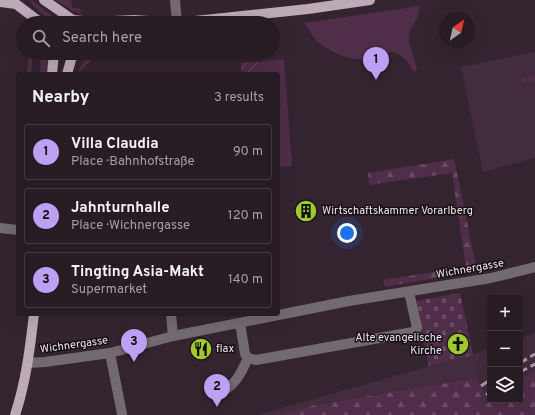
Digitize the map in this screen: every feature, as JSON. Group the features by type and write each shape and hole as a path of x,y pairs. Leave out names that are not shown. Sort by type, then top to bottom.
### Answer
{"main road":[{"path":"44,0 64,16"},
{"path":"243,16 301,10 370,0"},
{"path":"0,2 16,4 32,16"},
{"path":"52,72 53,60"},
{"path":"68,72 71,60"},
{"path":"15,415 28,363 34,316"}],"street":[{"path":"175,0 176,16"},
{"path":"0,228 16,230"},
{"name":"Wichnergasse","path":"280,315 349,301 491,278 535,268"},
{"path":"240,323 245,354 248,358 256,360 413,332 417,328 409,292"},
{"path":"171,316 174,336"},
{"name":"Wichnergasse","path":"28,363 49,362 110,353 174,336 275,316"},
{"path":"110,353 122,414"},
{"path":"222,392 232,385 242,371 248,358"}],"shaded area":[{"path":"535,52 535,158 483,172 461,67"},
{"path":"535,333 535,370 523,378 523,367 523,337"},
{"path":"487,350 487,401 387,393 310,406 280,415 257,415"}],"green space":[{"path":"29,0 36,3 51,16 45,16 34,7"},
{"path":"56,0 71,0 72,8 80,8 81,14 71,10"},
{"path":"420,6 417,19 410,30 409,41 417,69 414,72 403,58 395,53 377,53 362,59 350,58 337,54 319,43 304,23"},
{"path":"284,59 292,166 280,167 280,72 259,72 258,62"},
{"path":"28,60 32,60 31,72 27,72"},
{"path":"41,60 48,60 47,72 40,72"},
{"path":"84,60 92,60 79,72"},
{"path":"258,62 259,72 241,72 241,63"},
{"path":"535,74 535,81 523,84 521,78"},
{"path":"454,159 477,271 385,287 383,280 466,267 452,173 369,185 368,173"},
{"path":"460,293 473,355 429,366 415,301"},
{"path":"535,370 535,415 280,415 310,406 476,378 487,397 487,403 523,403 523,378"}],"railway":[{"path":"523,361 535,354"},
{"path":"523,370 535,364"},
{"path":"481,386 487,382"}],"place":[{"name":"Villa Claudia","path":"376,80"},
{"name":"Wirtschaftskammer Vorarlberg","path":"306,211"},
{"name":"Alte evangelische Kirche","path":"458,344"},
{"name":"flax","path":"201,349"},
{"name":"Tingting Asia-Makt","path":"134,362"},
{"name":"Jahnturnhalle","path":"217,407"}]}
